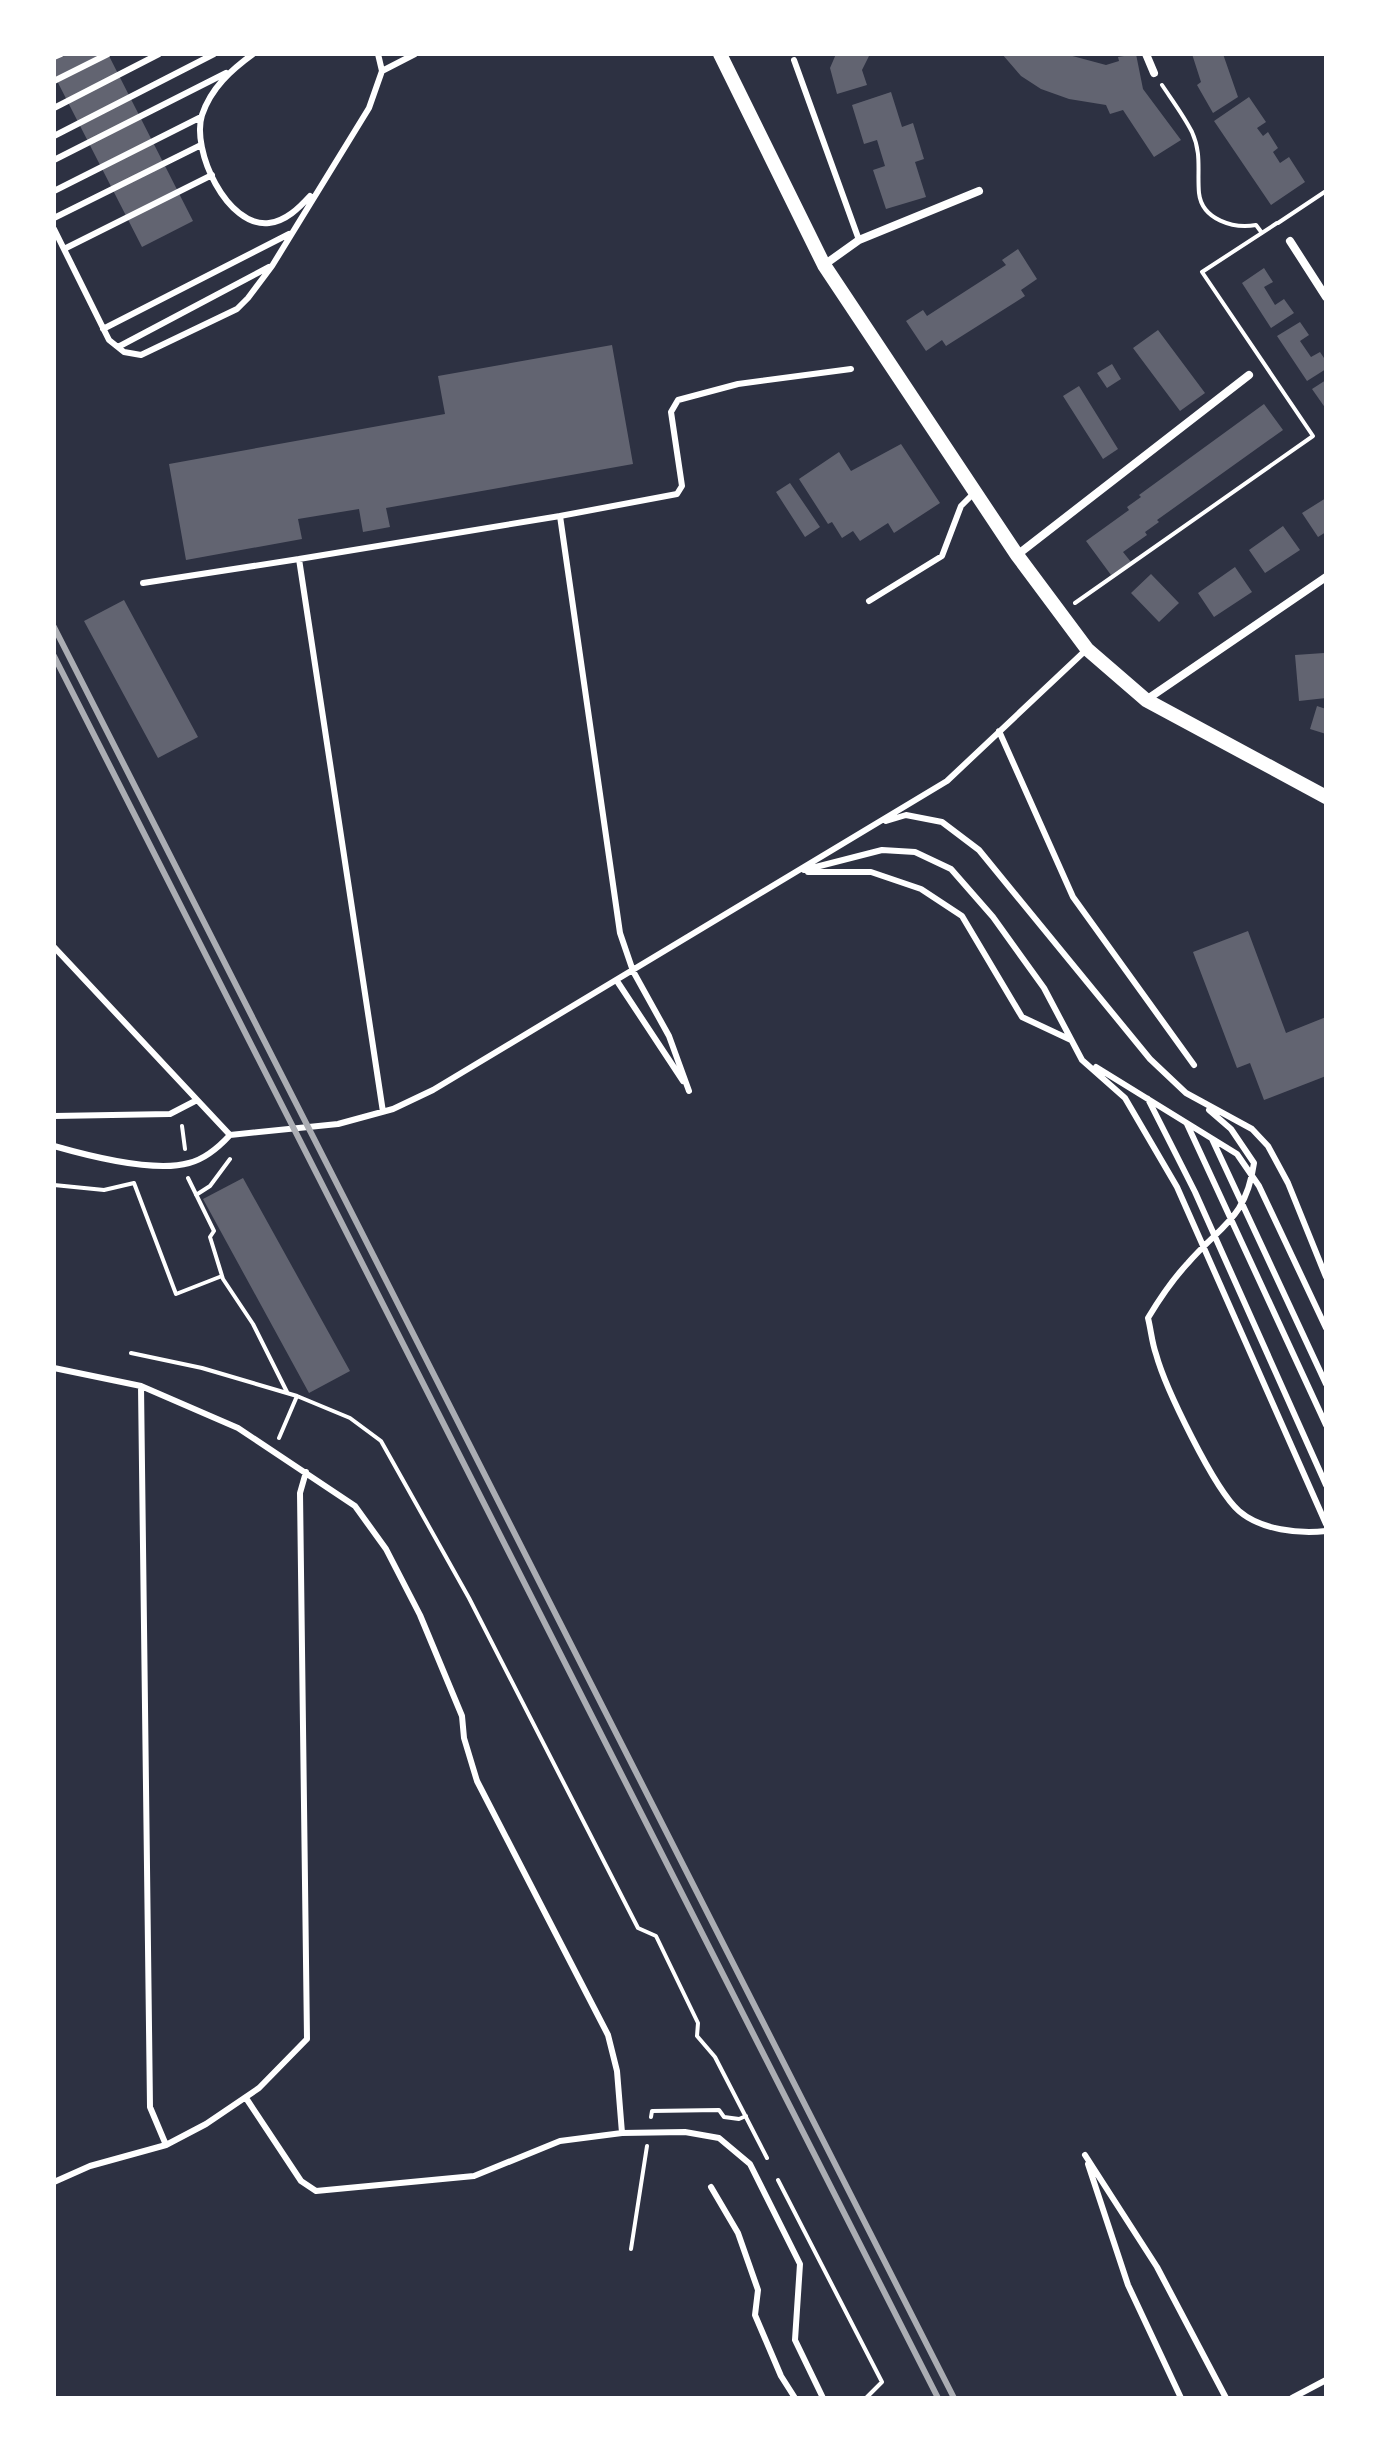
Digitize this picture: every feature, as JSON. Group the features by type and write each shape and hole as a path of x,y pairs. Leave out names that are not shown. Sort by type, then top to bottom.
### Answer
{"street":[{"path":"720,54 824,265 1017,555 1087,649 1146,700 1326,797"},
{"path":"1146,54 1154,73"},
{"path":"824,265 859,240 979,191"},
{"path":"1290,241 1326,297"},
{"path":"1017,555 1249,375"},
{"path":"1146,700 1326,577"}],"lane":[{"path":"54,57 61,54"},
{"path":"54,81 108,54"},
{"path":"54,108 159,54"},
{"path":"54,136 214,54"},
{"path":"54,160 228,72 253,54"},
{"path":"54,229 103,329 118,347 141,355 237,309 272,266 369,108 382,71 378,54"},
{"path":"382,71 415,54"},
{"path":"794,60 859,240"},
{"path":"228,72 201,117 201,145 219,189 245,218 260,223 284,219 321,186"},
{"path":"54,191 201,117"},
{"path":"54,218 201,145"},
{"path":"64,249 212,175"},
{"path":"103,329 289,234"},
{"path":"118,347 272,266"},
{"path":"143,583 560,516 677,494 682,486 671,412 678,400 738,384 851,369"},
{"path":"869,601 942,556 961,506 975,492"},
{"path":"560,516 620,933 633,971 669,1036 689,1091 617,981"},
{"path":"299,559 383,1112"},
{"path":"54,1146 126,1162 186,1164 218,1147 230,1135 338,1124 383,1112 433,1090 947,781 1087,649"},
{"path":"999,731 1073,897 1194,1065"},
{"path":"875,825 906,815 942,822 979,850 1150,1059 1186,1093 1252,1129 1268,1146 1288,1183 1326,1277"},
{"path":"797,872 882,850 915,852 951,869 993,917 1044,988 1082,1060 1125,1098 1177,1187 1326,1524"},
{"path":"797,872 871,872 921,889 962,916 1022,1017 1071,1040"},
{"path":"54,946 230,1135"},
{"path":"1082,1060 1237,1154 1252,1175 1326,1328"},
{"path":"1148,1099 1216,1238 1326,1485"},
{"path":"54,1116 174,1113 197,1100"},
{"path":"1204,1105 1239,1140 1254,1163 1252,1175 1243,1201 1232,1219 1164,1292 1148,1318 1156,1356 1212,1473 1239,1511 1272,1528 1310,1533 1326,1531"},
{"path":"1187,1124 1326,1425"},
{"path":"1212,1139 1326,1384"},
{"path":"54,1368 141,1386 238,1428 355,1506 405,1582 462,1716 464,1738 477,1781 608,2035 617,2071 622,2133"},
{"path":"141,1386 150,2107 166,2145"},
{"path":"54,2182 90,2166 166,2145 246,2098 294,2054 308,2035 300,1493 306,1472"},
{"path":"246,2098 301,2181 316,2191 474,2176 548,2145 622,2133 685,2132 719,2138 750,2164 800,2264 795,2340 823,2398"},
{"path":"1181,2398 1128,2285 1085,2155 1157,2267 1226,2398"},
{"path":"711,2187 738,2233 758,2290 755,2315 781,2376 795,2398"},
{"path":"1292,2398 1326,2380"}],"path":[{"path":"1154,73 1192,132 1201,162 1199,196 1214,218 1238,228 1256,225 1262,233"},
{"path":"1059,614 1313,436 1202,272 1326,191"},
{"path":"1277,223 1290,241"},
{"path":"174,1113 181,1123 188,1179 214,1231 210,1237 222,1276 253,1324 287,1392"},
{"path":"196,1195 210,1186 237,1151"},
{"path":"54,1185 104,1190 134,1183 176,1294 222,1276"},
{"path":"131,1353 202,1368 287,1392 350,1418 381,1441 469,1598 639,1929 656,1936 698,2023 697,2036 715,2057 767,2159"},
{"path":"265,1445 280,1437 297,1396"},
{"path":"631,2249 652,2111 719,2110 724,2117 739,2119 746,2116"},
{"path":"775,2173 882,2382 866,2398"}],"building":[{"path":"54,54 108,54 193,221 142,247 54,75"},
{"path":"836,54 870,54 862,70 867,85 837,94 830,68"},
{"path":"1002,54 1065,54 1106,65 1119,61 1118,57 1136,54 1143,89 1181,140 1154,157 1123,110 1110,114 1106,105 1069,99 1041,89 1021,76"},
{"path":"1192,54 1223,54 1238,97 1213,113 1197,85 1201,82"},
{"path":"891,92 902,127 913,123 924,159 915,162 926,197 886,209 873,170 885,166 877,140 864,144 852,105"},
{"path":"1249,97 1266,122 1257,128 1263,136 1268,132 1278,148 1273,152 1280,163 1289,157 1305,182 1271,205 1214,121"},
{"path":"1018,249 1037,279 1021,290 1025,296 946,346 942,340 926,351 906,321 923,310 927,316 1006,265 1002,260"},
{"path":"1264,268 1273,282 1264,287 1275,305 1284,299 1294,313 1271,328 1242,283"},
{"path":"1300,322 1309,335 1300,341 1311,357 1320,352 1326,361 1326,369 1307,381 1277,336"},
{"path":"1158,330 1205,393 1180,411 1133,348"},
{"path":"612,345 633,464 386,508 390,527 363,532 359,509 298,519 302,539 186,560 169,464 445,414 438,376"},
{"path":"1112,364 1121,379 1107,388 1097,373"},
{"path":"1326,380 1326,409 1312,389"},
{"path":"1079,386 1118,449 1103,459 1063,396"},
{"path":"1264,404 1283,430 1157,520 1159,522 1145,532 1147,535 1123,552 1131,562 1111,575 1086,541 1129,510 1127,507 1141,497 1139,495"},
{"path":"901,444 940,503 894,533 888,523 860,541 853,531 842,538 832,522 828,524 799,479 839,452 851,471"},
{"path":"790,483 820,527 805,537 776,492"},
{"path":"1326,498 1326,532 1318,537 1302,513"},
{"path":"1283,526 1300,550 1265,573 1249,550"},
{"path":"1235,567 1252,592 1214,617 1198,593"},
{"path":"1151,574 1179,603 1159,622 1131,593"},
{"path":"124,600 198,737 158,758 84,621"},
{"path":"1324,653 1326,698 1299,701 1295,655"},
{"path":"1317,706 1326,709 1326,734 1310,729"},
{"path":"1248,931 1286,1033 1326,1017 1326,1076 1264,1100 1250,1063 1237,1068 1193,952"},
{"path":"243,1178 350,1371 309,1393 203,1199"}],"railway":[{"path":"54,627 954,2398"},
{"path":"54,656 938,2398"}]}
